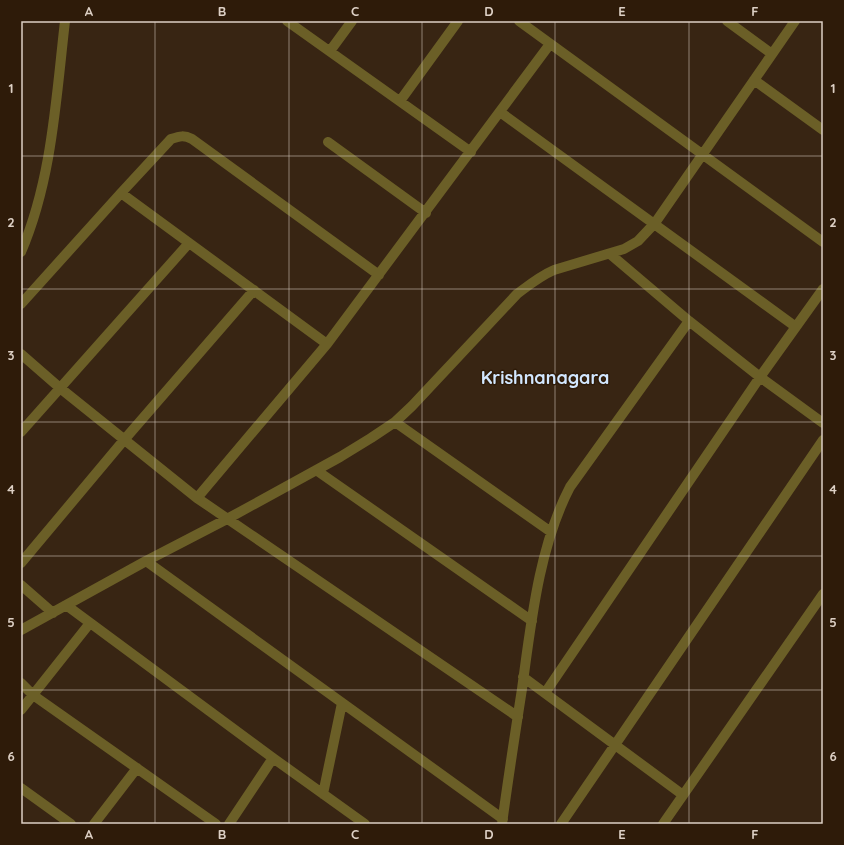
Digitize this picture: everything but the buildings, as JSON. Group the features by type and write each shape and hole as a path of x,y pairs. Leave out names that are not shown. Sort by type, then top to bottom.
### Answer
{"street":[{"path":"21,252 29,233 42,186 53,127 65,21"},
{"path":"287,21 470,152"},
{"path":"330,51 352,21"},
{"path":"400,101 458,21"},
{"path":"519,21 823,242"},
{"path":"727,21 772,54"},
{"path":"21,630 146,560 228,519 371,438 395,422 412,406 517,294 529,284 542,275 554,270 610,254 624,249 638,241 655,223 795,21"},
{"path":"197,498 327,344 550,44"},
{"path":"754,80 823,130"},
{"path":"500,112 655,223 796,327"},
{"path":"21,304 172,139 185,135 379,275"},
{"path":"328,142 426,212"},
{"path":"121,193 327,344"},
{"path":"21,432 189,243"},
{"path":"610,254 689,321 760,377 823,423"},
{"path":"545,693 760,377 823,289"},
{"path":"21,563 124,440 254,290"},
{"path":"146,560 502,822 532,621 543,562 560,505 570,486 689,321"},
{"path":"21,354 60,388 197,498 518,717"},
{"path":"395,422 551,532"},
{"path":"561,824 823,440"},
{"path":"316,470 532,621"},
{"path":"21,585 53,613"},
{"path":"663,824 823,594"},
{"path":"66,606 365,824"},
{"path":"21,710 90,623"},
{"path":"523,677 683,795"},
{"path":"21,684 216,824"},
{"path":"323,794 342,703"},
{"path":"229,824 273,758"},
{"path":"94,824 137,768"},
{"path":"21,788 71,824"}],"district":[{"name":"Krishnanagara","path":"545,378"}]}
